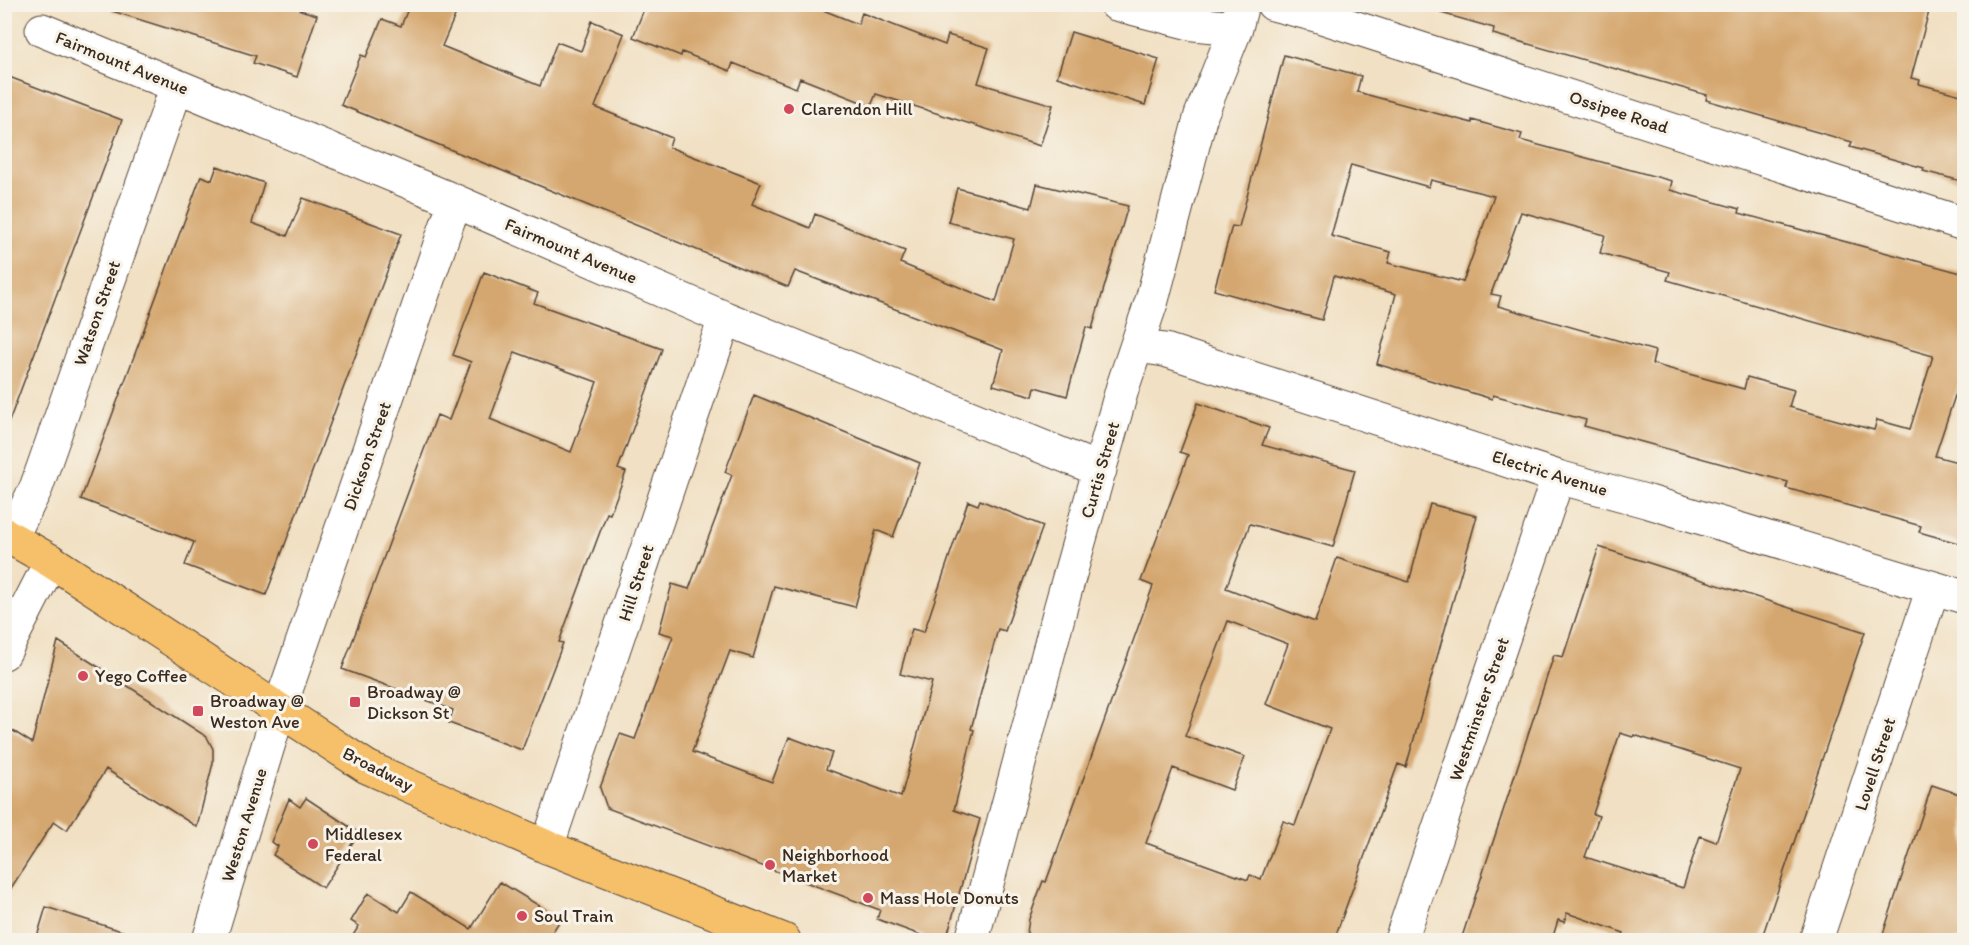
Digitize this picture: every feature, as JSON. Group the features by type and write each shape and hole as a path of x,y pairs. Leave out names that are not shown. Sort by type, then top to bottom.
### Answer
{"main road":[{"name":"Broadway","path":"8,536 51,561 367,767 547,847 784,940"}],"street":[{"path":"1116,4 1194,24 1239,16"},
{"name":"Ossipee Road","path":"1273,4 1339,22 1965,224"},
{"name":"Curtis Street","path":"972,940 1100,470 1201,115 1239,16"},
{"name":"Fairmount Avenue","path":"42,30 455,201 725,318 1100,470"},
{"name":"Watson Street","path":"8,536 36,488 177,86"},
{"name":"Dickson Street","path":"279,711 455,201"},
{"name":"Hill Street","path":"547,847 725,318"},
{"name":"Electric Avenue","path":"1137,346 1165,350 1558,477 1650,502 1965,597"},
{"name":"Westminster Street","path":"1401,940 1558,477"},
{"path":"4,653 51,561"},
{"name":"Lovell Street","path":"1816,940 1933,588"},
{"name":"Weston Avenue","path":"209,940 279,711"}],"building":[{"path":"113,4 301,4 300,10 317,15 297,77 253,63 256,56 112,11"},
{"path":"410,4 460,4 442,46 540,86 557,42 581,51 592,21 624,34 595,107 672,138 669,147 761,183 752,204 810,228 815,214 905,251 900,263 996,302 1014,239 948,222 957,188 1031,208 1037,184 1128,206 1092,329 1086,327 1067,396 1035,387 1033,396 993,385 1003,350 795,271 788,287 341,105 361,55 366,57 382,19 401,26"},
{"path":"646,4 808,4 858,24 862,13 945,45 948,35 989,48 978,83 1053,105 1040,146 876,94 871,106 800,78 796,88 733,63 730,71 682,52 681,56 633,37"},
{"path":"1442,4 1931,4 1911,78 1920,80 1919,84 1965,96 1965,182 1850,147 1852,142 1706,100 1707,95 1493,34 1494,28 1441,13"},
{"path":"1071,32 1159,59 1145,105 1057,77"},
{"path":"1284,55 1361,76 1357,92 1522,134 1520,140 1672,181 1670,190 1740,209 1739,213 1965,274 1965,366 1935,456 1965,464 1965,545 1919,532 1921,526 1786,488 1788,482 1584,426 1586,420 1493,395 1492,399 1377,364 1396,294 1334,276 1322,320 1214,290 1232,226 1239,227","holes":["1351,165 1429,187 1431,180 1494,196 1463,282 1388,263 1391,252 1331,236","1521,212 1605,235 1600,253 1670,272 1667,280 1933,356 1910,429 1877,420 1874,430 1789,407 1794,390 1747,377 1744,389 1652,364 1655,351 1498,306 1501,296 1491,294"]},
{"path":"4,75 122,120 8,424 4,423"},
{"path":"217,166 264,183 252,223 287,236 303,198 401,234 266,595 185,565 194,542 81,499 201,176 212,180"},
{"path":"484,272 538,293 534,303 662,349 618,469 626,472 610,514 607,513 559,642 563,643 522,750 449,723 453,710 342,669 437,415 449,420 471,362 453,355","holes":["515,352 597,382 571,452 490,419"]},
{"path":"754,395 920,463 893,537 876,530 855,607 774,586 753,658 730,651 692,752 772,782 789,737 832,753 826,769 901,797 932,682 900,674 912,629 924,632 968,501 978,505 980,500 1043,526 1005,631 998,629 971,729 974,730 954,810 980,819 946,940 934,940 877,919 880,910 607,808 600,788 620,734 635,739 673,636 659,632 672,584 689,589 732,475 725,472"},
{"path":"1198,403 1269,428 1262,445 1355,470 1333,547 1250,524 1226,588 1315,622 1337,558 1409,582 1430,504 1477,516 1406,767 1398,764 1334,940 1026,940 1029,919 1043,881 1046,882 1153,586 1141,581 1188,455 1180,452","holes":["1228,621 1288,644 1266,704 1330,729 1295,825 1283,821 1261,879 1250,875 1248,880 1146,843 1173,768 1232,790 1245,757 1185,736"]},
{"path":"1599,547 1865,632 1761,940 1620,940 1624,933 1567,913 1564,922 1558,920 1552,940 1461,940 1554,655 1563,657","holes":["1620,733 1633,737 1634,735 1740,769 1716,842 1700,836 1683,888 1585,857 1599,816 1593,814"]},
{"path":"58,641 207,737 213,749 213,763 197,827 106,769 67,830 54,821 4,899 4,725 32,743"},
{"path":"1932,785 1965,796 1965,940 1881,940"},
{"name":"Middlesex Federal","path":"306,798 359,833 323,888 273,855 278,846 271,842 289,799 300,807"},
{"path":"500,882 561,919 547,940 350,940 359,926 351,921 368,893 399,912 411,892 471,929"},
{"path":"46,907 131,934 130,940 36,940"}],"place":[{"name":"Clarendon Hill","path":"789,109"},
{"name":"Yego Coffee","path":"83,676"},
{"name":"Broadway @ Dickson St","path":"355,702"},
{"name":"Broadway @ Weston Ave","path":"198,711"},
{"name":"Middlesex Federal","path":"313,844"},
{"name":"Neighborhood Market","path":"770,865"},
{"name":"Mass Hole Donuts","path":"868,898"},
{"name":"Soul Train","path":"522,916"}]}
